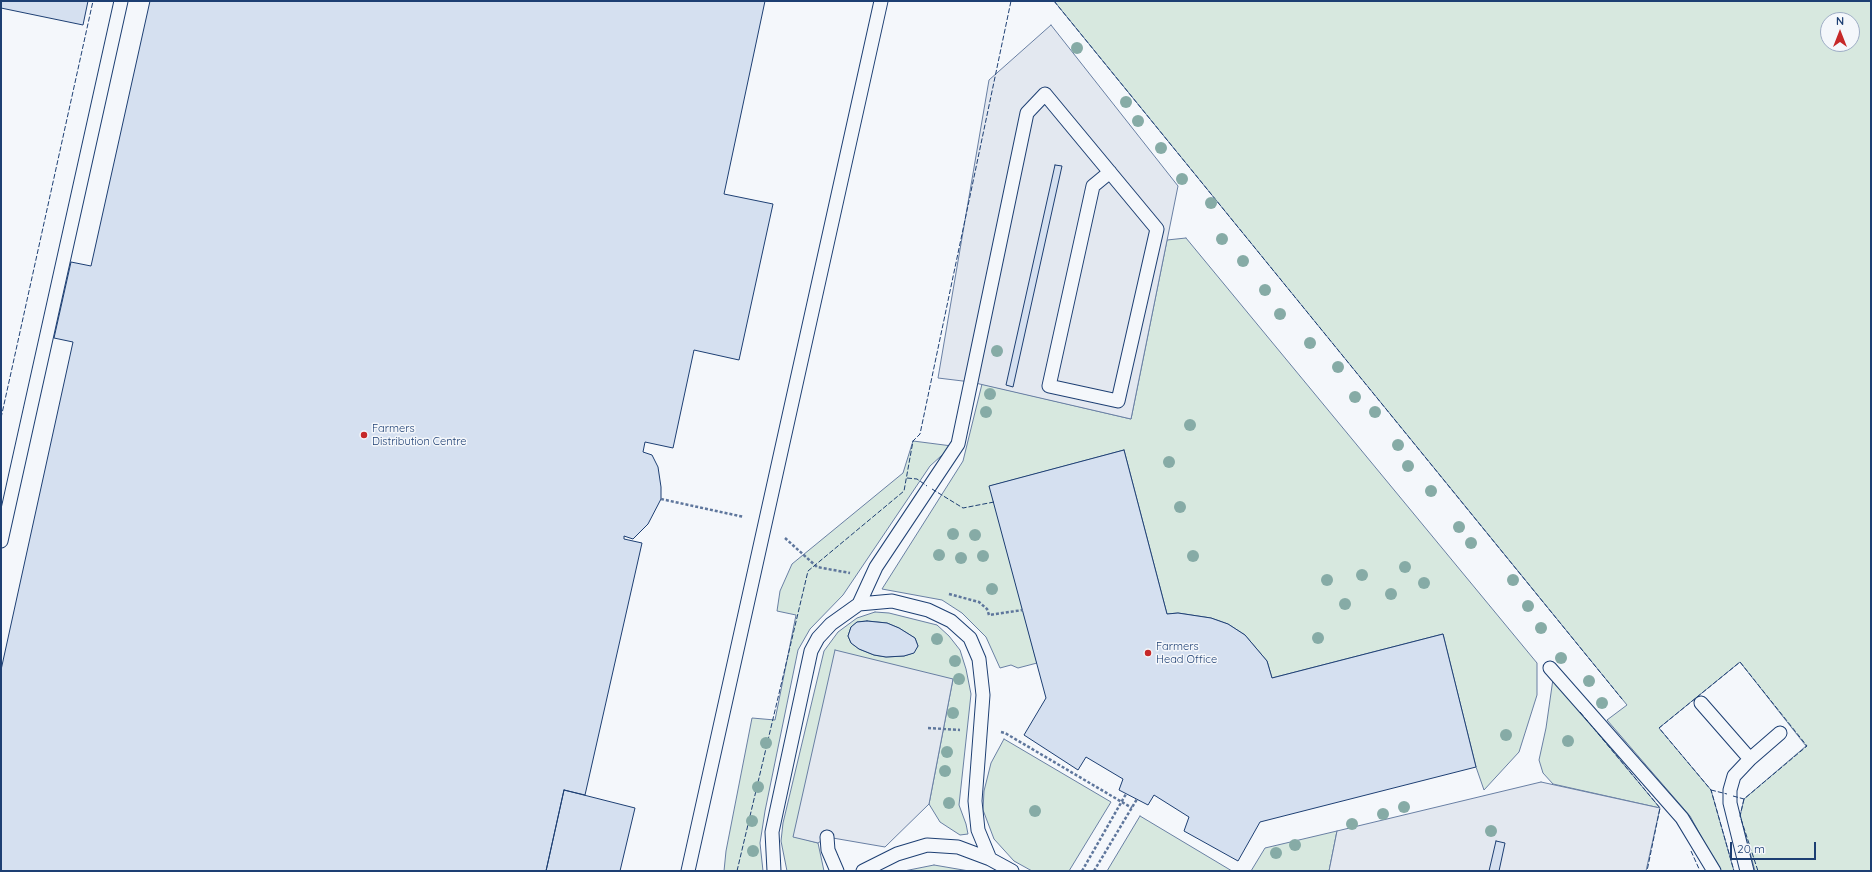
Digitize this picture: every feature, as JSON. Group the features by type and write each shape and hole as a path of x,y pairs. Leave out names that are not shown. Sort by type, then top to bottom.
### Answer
{"lane":[{"path":"1,541 121,1"},
{"path":"688,871 881,1"},
{"path":"774,871 772,832 811,651 818,638 831,624 859,604 876,568 958,444 1027,113 1045,94 1158,229 1118,401 1049,386 1093,186 1110,172"},
{"path":"859,604 892,601 928,610 952,621 970,638 980,659 983,695 975,801 978,830 990,859"},
{"path":"1550,668 1682,818 1714,871"},
{"path":"1702,703 1750,759"},
{"path":"1747,871 1730,803 1734,776 1750,759 1780,733"},
{"path":"827,837 828,850 837,871"},
{"path":"864,871 897,854 927,845 958,847 990,859 1012,871"}],"path":[{"path":"661,499 766,521 817,566 872,577"},
{"path":"948,594 979,602 987,609 990,615 1023,610"},
{"path":"928,728 980,730 1005,733 1132,808"},
{"path":"1082,871 1126,794"},
{"path":"1094,871 1137,799"}],"shaded area":[{"path":"1054,1 1871,1 1871,871 1755,871 1740,816 1744,799 1806,746 1740,662 1659,728 1711,790 1734,871 1720,871 1690,816 1607,720 1627,705"},
{"path":"1051,25 1178,186 1131,419 971,382 938,378 989,80"},
{"path":"1186,238 1537,663 1537,695 1519,752 1484,790 1476,767 1443,634 1272,678 1267,661 1245,635 1228,624 1211,618 1178,613 1167,614 1124,450 990,486 1037,663 1018,668 1011,665 1000,668 986,637 962,613 942,600 882,589 963,461 982,384 1131,419 1167,240"},
{"path":"913,441 952,446 930,466 843,595 810,629 798,650 765,811 760,843 763,871 724,871 726,851 752,718 775,720 796,615 777,611 780,591 792,564 903,473"},
{"path":"875,612 889,613 937,625 949,636 960,650 966,669 971,694 959,805 968,834 960,835 940,822 929,804 953,679 793,836 818,843 824,871 787,871 781,841 783,823 824,651 838,632 857,618","holes":["867,621 887,623 899,628 915,638 918,646 913,653 904,656 886,657 874,655 859,649 851,643 848,636 851,627 857,622"]},
{"path":"835,650 953,679 929,804 885,847 827,837 818,843 793,837"},
{"path":"1553,679 1660,808 1553,784 1543,773 1539,760 1546,728"},
{"path":"1004,739 1111,802 1069,871 1032,871 1014,861 994,839 983,810 984,791 991,763"},
{"path":"1541,782 1660,808 1646,871 1329,871 1337,831"},
{"path":"1140,816 1232,871 1107,871"},
{"path":"1337,831 1329,871 1251,871 1265,848"},
{"path":"934,865 969,871 904,871"}],"building":[{"path":"1,1 88,1 83,25 1,8"},
{"name":"Farmers Distribution Centre","path":"150,1 765,1 724,194 773,204 739,360 694,350 673,448 645,442 643,452 652,455 658,467 661,499 648,524 633,539 624,536 624,539 642,543 585,795 564,790 546,871 1,871 1,670 73,342 54,338 71,262 91,266"},
{"path":"1055,165 1062,166 1013,387 1006,385"},
{"name":"Farmers Head Office","path":"1124,450 1167,614 1178,613 1211,618 1228,624 1245,635 1267,661 1272,678 1443,634 1476,767 1260,822 1238,861 1184,831 1189,817 1154,795 1148,805 1119,790 1123,779 1086,757 1078,770 1024,735 1046,698 989,486"},
{"path":"867,621 887,623 899,628 915,638 918,646 914,653 904,656 886,657 874,655 859,649 851,643 848,636 851,627 857,622"},
{"path":"564,790 635,808 620,871 546,871"},
{"path":"1496,841 1505,843 1499,871 1489,871"}],"fence":[{"path":"1,418 93,1"},
{"path":"737,871 808,571 904,491 913,441 920,434 1011,1"},
{"path":"1054,1 1622,699"},
{"path":"907,478 917,479 927,486"},
{"path":"932,489 963,508 994,502"},
{"path":"1733,796 1744,799 1807,746 1740,662 1659,728 1711,790 1734,871"},
{"path":"1580,712 1660,808 1647,871"},
{"path":"1711,790 1727,794"},
{"path":"1744,799 1740,816 1758,871"},
{"path":"1691,851 1700,871"}],"place":[{"name":"Farmers Distribution Centre","path":"364,435"},
{"name":"Farmers Head Office","path":"1148,653"}]}
